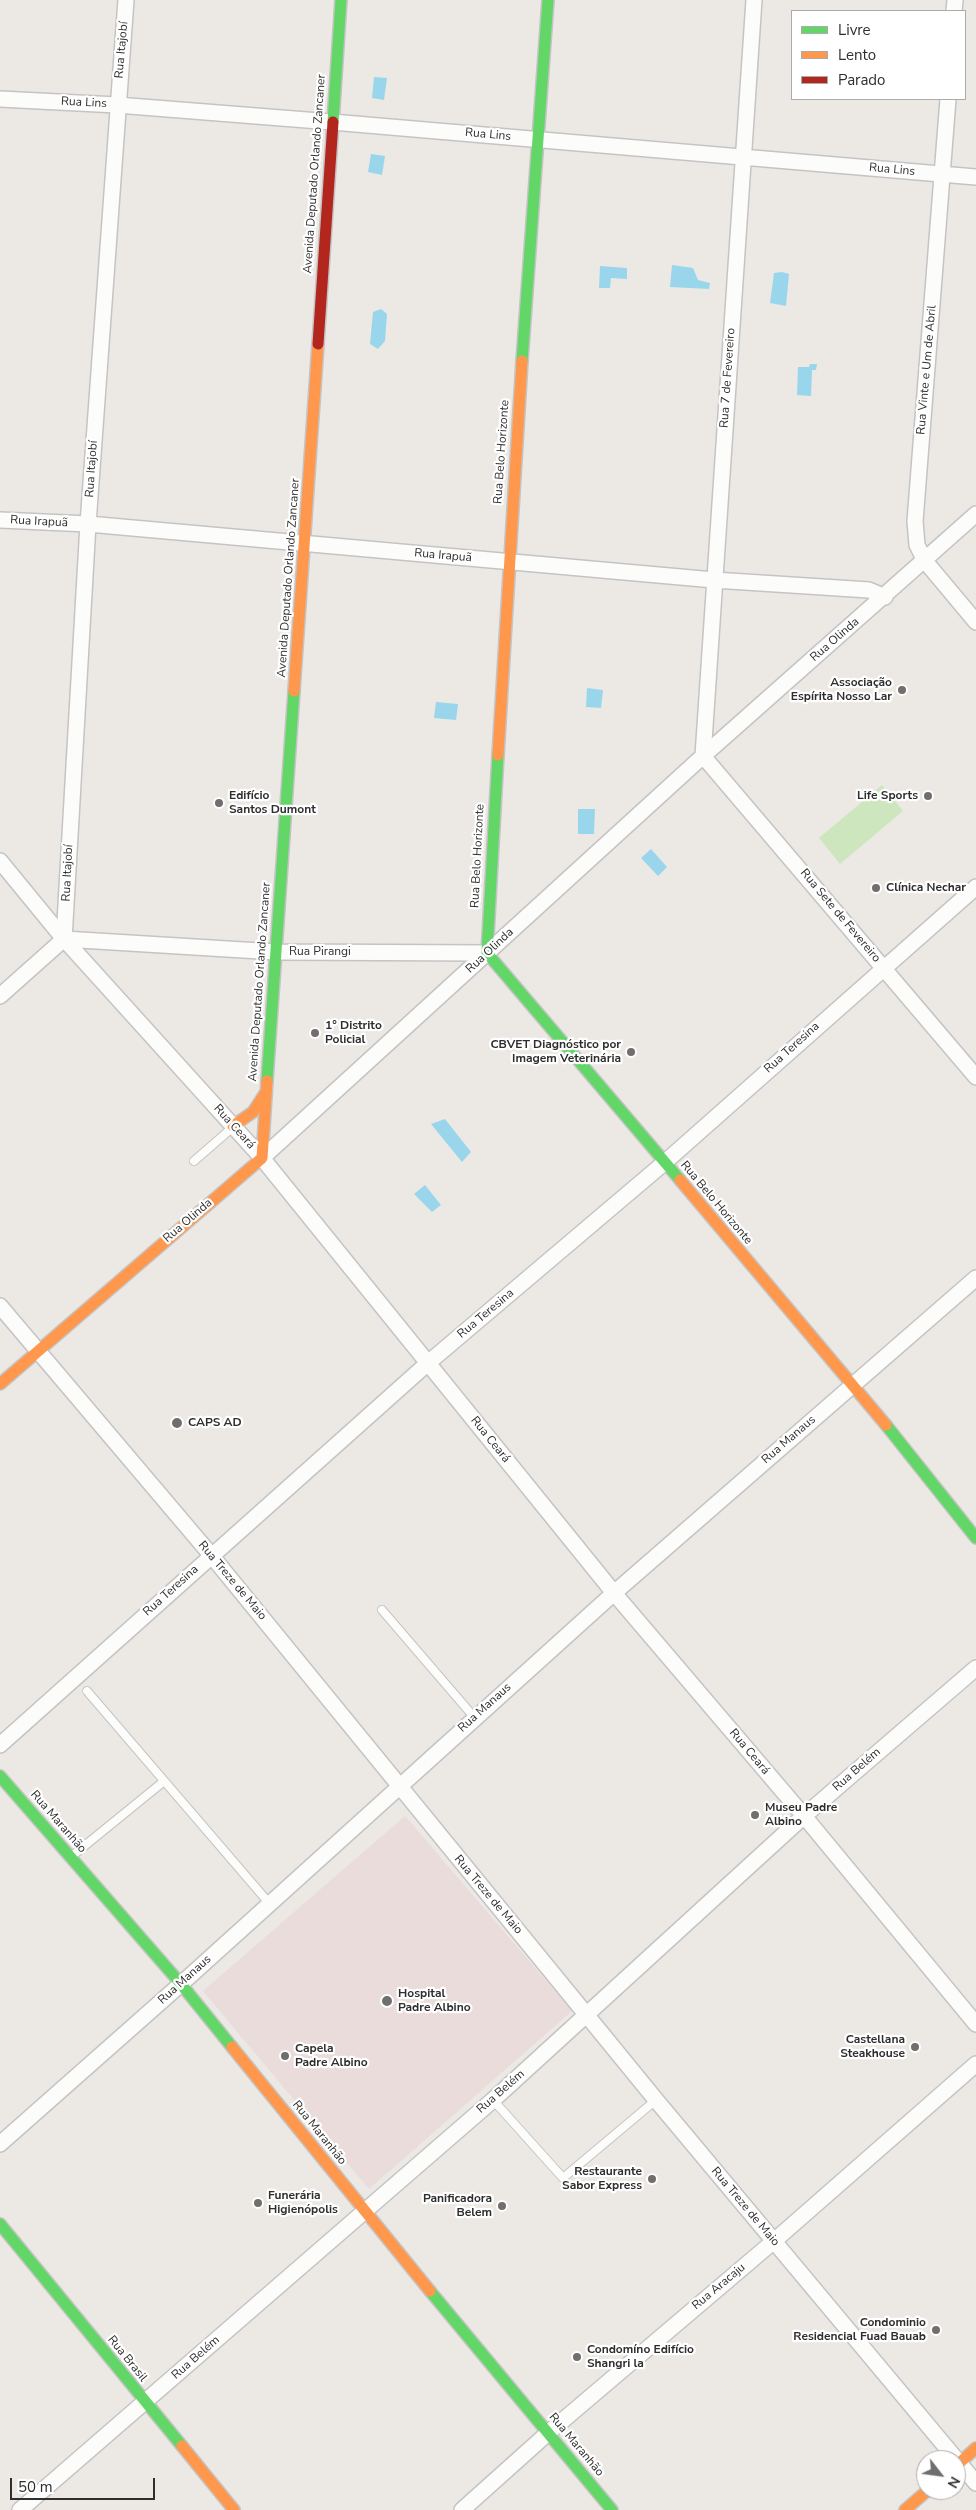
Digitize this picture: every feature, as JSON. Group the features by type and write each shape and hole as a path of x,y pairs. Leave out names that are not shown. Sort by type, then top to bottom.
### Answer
{"street":[{"name":"Rua Itajobí","path":"64,939 88,524 126,0"},
{"name":"Avenida Deputado Orlando Zancaner","path":"262,1158 341,0"},
{"name":"Rua Belo Horizonte","path":"548,0 508,562 487,952 664,1163 854,1384 976,1538"},
{"name":"Rua 7 de Fevereiro","path":"703,756 754,0"},
{"name":"Rua Lins","path":"0,99 117,105 332,122 976,177"},
{"name":"Rua Vinte e Um de Abril","path":"948,100 915,521 917,545 925,560 976,622"},
{"name":"Rua Olinda","path":"0,1384 262,1158 703,756 976,514"},
{"name":"Rua Irapuã","path":"0,520 88,524 714,580 869,590 885,596"},
{"name":"Rua Sete de Fevereiro","path":"703,756 976,1077"},
{"name":"Rua Ceará","path":"0,862 64,939 262,1158 614,1593 804,1816 976,2024"},
{"name":"Rua Teresina","path":"0,1745 428,1363 664,1163 883,967 976,887"},
{"name":"Rua Pirangi","path":"64,939 276,952 487,952"},
{"path":"0,996 64,939"},
{"path":"233,1126 253,1112 266,1092"},
{"name":"Rua Manaus","path":"0,2144 181,1984 474,1717 976,1278"},
{"name":"Rua Treze de Maio","path":"0,1306 211,1555 656,2100 946,2450"},
{"name":"Rua Belém","path":"20,2510 492,2100 588,2015 804,1816 976,1668"},
{"name":"Rua Maranhão","path":"0,1776 181,1984 364,2211 612,2510"},
{"name":"Rua Aracaju","path":"462,2510 548,2433 774,2241 976,2064"},
{"name":"Rua Brasil","path":"0,2224 234,2510"},
{"path":"966,2457 976,2448"},
{"name":"Rua Treze de Maio","path":"966,2472 976,2483"},
{"path":"905,2510 916,2500"}],"lane":[{"path":"194,1161 233,1126"},
{"path":"382,1610 474,1717"},
{"path":"87,1691 163,1782 269,1903"},
{"path":"70,1857 163,1782"},
{"path":"492,2100 563,2178 656,2100"}],"shaded area":[{"name":"Hospital Padre Albino","path":"405,1816 572,2011 369,2189 203,1991"}],"green space":[{"path":"882,785 903,811 840,864 819,838"}],"water":[{"path":"374,77 387,78 384,100 372,98"},
{"path":"371,154 385,156 382,175 368,172"},
{"path":"672,265 693,268 698,280 710,283 709,289 670,287"},
{"path":"600,266 627,268 627,279 611,278 610,288 599,288"},
{"path":"782,272 789,274 786,306 770,303 774,273"},
{"path":"381,309 387,314 385,341 378,349 370,344 373,312"},
{"path":"810,364 817,364 816,370 812,370 811,396 797,395 798,367 809,367"},
{"path":"587,688 603,690 601,708 586,707"},
{"path":"436,702 458,704 456,720 434,718"},
{"path":"578,809 595,809 594,834 578,834"},
{"path":"651,849 667,867 658,876 641,858"},
{"path":"445,1119 471,1152 462,1162 431,1124"},
{"path":"425,1185 441,1205 432,1212 414,1194"}],"traffic: fast":[{"path":"333,122 341,0"},
{"path":"522,361 548,0"},
{"path":"267,1081 294,691"},
{"path":"498,755 487,953 680,1180"},
{"path":"886,1425 976,1538"},
{"path":"0,1776 181,1984 232,2047"},
{"path":"0,2224 182,2446"},
{"path":"430,2291 612,2510"}],"traffic: slow":[{"path":"294,691 318,344"},
{"path":"498,755 522,361"},
{"path":"0,1384 262,1158 267,1081"},
{"path":"233,1126 253,1112 266,1092"},
{"path":"680,1180 886,1425"},
{"path":"232,2047 430,2291"},
{"path":"182,2446 234,2510"},
{"path":"966,2457 976,2448"},
{"path":"905,2510 916,2500"}],"traffic: jam":[{"path":"318,344 333,122"}],"place":[{"name":"Associação Espírita Nosso Lar","path":"902,690"},
{"name":"Life Sports","path":"928,796"},
{"name":"Edifício Santos Dumont","path":"219,803"},
{"name":"Clínica Nechar","path":"876,888"},
{"name":"1° Distrito Policial","path":"315,1033"},
{"name":"CBVET Diagnóstico por Imagem Veterinária","path":"631,1052"},
{"name":"CAPS AD","path":"177,1423"},
{"name":"Museu Padre Albino","path":"755,1815"},
{"name":"Hospital Padre Albino","path":"387,2001"},
{"name":"Castellana Steakhouse","path":"915,2047"},
{"name":"Capela Padre Albino","path":"285,2056"},
{"name":"Restaurante Sabor Express","path":"652,2179"},
{"name":"Funerária Higienópolis","path":"258,2203"},
{"name":"Panificadora Belem","path":"502,2206"},
{"name":"Condominio Residencial Fuad Bauab","path":"936,2330"},
{"name":"Condomíno Edifício Shangri la","path":"577,2357"}]}
